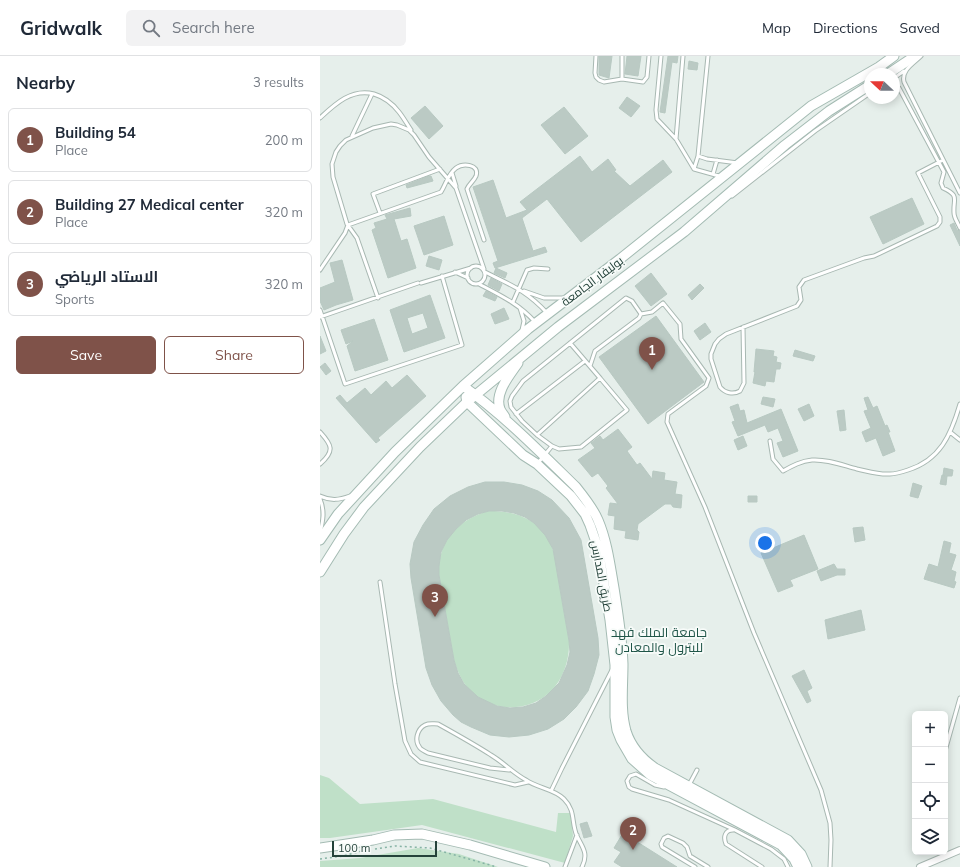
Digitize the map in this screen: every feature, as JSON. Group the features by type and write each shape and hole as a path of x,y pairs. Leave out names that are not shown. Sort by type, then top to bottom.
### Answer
{"street":[{"name":"بوليفار الجامعة","path":"320,540 338,514 395,452 463,386 521,335 620,259 811,106 879,67 894,56"},
{"path":"897,68 915,56"},
{"name":"بوليفار الجامعة","path":"320,572 344,534 364,507 420,447 467,402 558,327 684,232 785,145 830,111 864,89"},
{"path":"511,427 500,409 499,399 505,383 525,353"},
{"path":"463,386 476,395 544,456 584,496 598,519 610,564 620,627 623,665 624,723 629,738 638,753 646,762 686,790"},
{"path":"463,386 467,402"},
{"name":"طريق المدارس","path":"467,402 523,455 537,464 572,496 585,514 593,531 598,548 608,606 615,665 615,717 621,740 629,755 640,768 650,775 675,789 686,790 781,844 794,859 804,865"},
{"path":"320,848 374,840 394,835 422,834 470,845 545,867"},
{"path":"320,852 378,842 422,839 446,843 527,867"},
{"path":"920,867 960,850"}],"lane":[{"path":"596,56 596,77 604,82 622,80 645,81 647,77 649,56"},
{"path":"622,56 622,80"},
{"path":"661,56 657,119 676,139 694,169 722,177"},
{"path":"676,139 683,56"},
{"path":"694,169 698,156 708,56"},
{"path":"921,56 903,75 904,82 960,193"},
{"path":"900,74 908,69"},
{"path":"900,90 944,172 941,183 943,188 952,192 956,199 953,214 960,228"},
{"path":"320,118 334,105 347,96 366,92 383,97 398,111 429,157 456,188"},
{"path":"352,137 372,94"},
{"path":"684,232 746,186 815,131 864,97"},
{"path":"378,298 357,238 348,225 333,177 332,164 336,152 340,146 352,137 373,128 391,124 404,127 414,135"},
{"path":"698,156 740,163"},
{"path":"713,174 717,160"},
{"path":"743,327 744,383 740,391 730,393 723,390 718,383 711,354 719,339 726,334 743,327 799,305 801,296 799,287 804,280 864,258 874,256 937,226 940,222 940,217 918,173 943,160"},
{"path":"320,270 345,233 348,225 441,192 448,178 456,168 467,165 473,166 477,174 467,188 484,240"},
{"path":"380,213 373,194 440,169"},
{"path":"452,173 485,271 485,280 479,284"},
{"path":"321,317 420,283 478,266 520,289 544,298 565,298 579,290"},
{"path":"468,278 467,274 471,268"},
{"path":"512,302 520,289 528,270 534,268 548,269"},
{"path":"455,272 468,278 472,283 479,284 512,302 527,313 536,323"},
{"path":"320,310 321,317 345,384 462,345 442,276"},
{"path":"520,289 534,299 548,314"},
{"path":"570,343 627,410 582,447 559,448 552,446 537,435 516,414 511,406 510,401 512,396 523,381 570,343 626,298 632,301 641,314"},
{"path":"590,366 595,352 639,318 641,314 652,312 663,303 680,324 681,339 708,378 706,386 668,414 667,422 705,507 754,634 821,790 830,823 830,867"},
{"path":"519,307 524,321 521,335"},
{"path":"516,414 585,361"},
{"path":"537,435 600,378"},
{"path":"770,441 773,459 783,471 798,463 812,460 834,462 856,468 890,474 902,472 921,466 941,449 955,423 960,404"},
{"path":"320,432 328,441 330,448 329,455 320,464"},
{"path":"950,432 960,440"},
{"path":"537,464 552,446"},
{"path":"320,496 328,500 339,500 356,494"},
{"path":"320,499 324,510 320,533"},
{"path":"380,582 405,741 411,754 420,762 515,785 528,782"},
{"path":"551,791 615,665"},
{"path":"946,747 960,698"},
{"path":"509,770 490,768 428,753 420,747 417,740 418,732 424,726 438,724 493,756 509,770 528,782 563,797 570,805 574,816 577,835 584,848 584,864 582,867"},
{"path":"686,790 697,770"},
{"path":"675,789 655,785 636,774 630,776 627,781 629,786 632,788 670,800 735,830 771,849 784,859 788,867"},
{"path":"735,830 731,830 726,834 724,840 726,844 762,867"},
{"path":"565,867 577,835"},
{"path":"695,867 662,847 661,844 665,837 670,836 683,844 690,856 708,867"}],"path":[{"path":"320,859 343,856 376,848 395,846 430,848 497,867"}],"green space":[{"path":"489,511 499,511 519,515 536,524 549,540 555,558 569,641 566,665 562,676 548,694 528,705 506,707 481,699 467,687 457,670 454,660 439,575 439,563 446,542 459,526 478,515"},
{"path":"320,775 329,778 360,804 433,799 556,832 558,813 571,813 573,836 565,863 422,825 330,838 320,838"},
{"path":"418,848 459,854 498,867 320,867 320,861 360,858"}],"building":[{"path":"599,56 612,56 609,78 599,75"},
{"path":"627,56 641,56 638,76 625,74"},
{"path":"668,56 678,56 677,63 672,62 665,113 660,112"},
{"path":"689,61 698,63 697,70 688,69"},
{"path":"627,97 640,106 631,117 619,108"},
{"path":"425,106 443,126 429,139 411,118"},
{"path":"564,107 588,136 565,154 541,125"},
{"path":"580,156 592,172 608,159 616,170 614,171 630,186 663,160 672,172 581,242 547,199 522,218 533,251 545,247 547,252 495,268 493,263 498,261 473,187 493,180 506,218 527,210 520,202"},
{"path":"431,176 433,181 407,188 406,185"},
{"path":"912,198 924,224 883,244 870,217"},
{"path":"410,208 411,216 394,219 401,241 407,239 416,268 388,278 372,230 376,228 374,223 387,219 385,215"},
{"path":"444,216 453,245 424,255 414,226"},
{"path":"954,223 957,230 960,231 960,246 950,225"},
{"path":"429,256 442,260 439,270 426,266"},
{"path":"342,260 353,300 324,310 320,301 320,288 335,282 330,263"},
{"path":"496,268 507,273 505,278 494,273"},
{"path":"651,273 667,294 651,306 635,286"},
{"path":"491,278 502,284 499,291 488,285"},
{"path":"700,284 704,288 692,300 688,295"},
{"path":"486,291 497,297 495,301 483,296"},
{"path":"430,295 445,338 404,352 390,310","holes":["423,313 428,328 412,334 407,318"]},
{"path":"504,308 509,319 495,324 491,314"},
{"path":"656,316 704,382 648,424 599,357"},
{"path":"374,319 388,360 355,371 347,346 353,341 346,344 341,330"},
{"path":"705,323 711,332 700,340 694,331"},
{"path":"320,336 326,351 320,354"},
{"path":"756,349 774,351 773,356 777,357 776,362 781,363 780,369 776,369 774,382 766,381 765,386 753,383"},
{"path":"795,350 815,356 813,361 793,356"},
{"path":"325,363 331,371 326,375 320,367"},
{"path":"407,375 426,396 378,438 380,440 376,443 336,398 340,395 347,403 365,388 371,395 386,381 392,388"},
{"path":"763,397 775,399 773,407 761,404"},
{"path":"868,397 873,408 877,406 885,426 887,425 895,451 883,456 876,438 866,442 862,432 871,428 864,411 868,410 864,398"},
{"path":"738,404 740,411 744,410 747,423 781,409 798,451 783,457 777,443 783,441 778,428 768,432 765,425 738,436 732,422 735,421 730,407"},
{"path":"809,404 814,416 804,421 798,409"},
{"path":"844,410 846,430 840,431 837,411"},
{"path":"618,429 632,447 627,451 637,465 640,463 652,479 653,471 665,473 664,480 677,482 675,494 682,495 681,508 673,507 671,504 665,504 638,524 638,540 625,538 626,531 614,529 615,516 608,515 610,503 618,504 606,488 608,486 598,473 592,477 578,460 595,448 591,443 600,436 603,440"},
{"path":"743,436 747,446 738,450 734,440"},
{"path":"944,468 953,470 952,476 947,476 946,485 940,484 942,475 945,476 943,475"},
{"path":"485,482 504,482 522,485 538,491 552,500 569,518 581,540 598,638 599,655 594,674 588,691 576,707 564,719 548,729 529,735 509,737 490,735 461,722 441,701 432,685 426,668 411,578 410,564 414,542 434,509 450,496 468,487","holes":["489,511 502,511 525,517 534,523 545,535 553,549 570,652 567,665 559,683 546,696 536,703 523,707 510,708 497,706 478,697 464,684 458,673 454,660 439,575 441,552 447,540 456,529 466,520 478,514"]},
{"path":"913,483 922,486 918,498 910,496"},
{"path":"748,496 757,496 757,502 748,502"},
{"path":"863,527 865,540 855,542 853,528"},
{"path":"804,535 818,569 790,580 793,586 778,592 761,553"},
{"path":"944,541 951,543 949,553 956,555 951,570 956,572 954,581 956,582 954,588 924,579 929,564 938,567"},
{"path":"834,564 837,569 845,569 845,575 837,575 821,581 817,571"},
{"path":"861,610 865,630 828,639 825,620"},
{"path":"804,670 812,688 807,691 811,701 807,703 792,676"},
{"path":"587,822 592,836 584,838 580,824"},
{"path":"623,833 677,867 622,867 614,862 621,852 614,848"}],"place":[{"name":"Building 54","path":"652,370"},
{"name":"الاستاد الرياضي","path":"435,617"},
{"name":"Building 27 Medical center","path":"633,850"}],"district":[{"name":"جامعة الملك فهد للبترول والمعادن","path":"659,640"}]}
